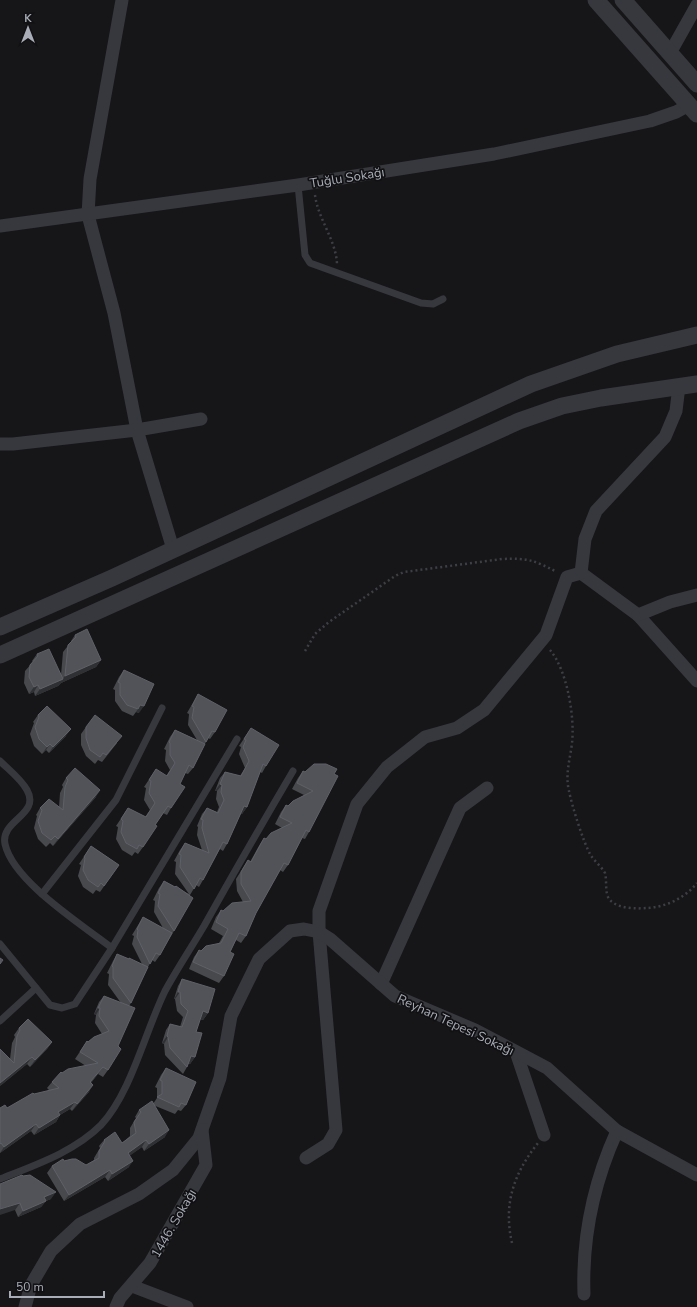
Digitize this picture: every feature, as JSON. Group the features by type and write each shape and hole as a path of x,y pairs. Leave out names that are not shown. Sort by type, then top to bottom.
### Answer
{"street":[{"path":"122,0 90,179 88,215 114,313 137,430 173,549"},
{"path":"596,0 693,110"},
{"path":"623,0 697,84"},
{"path":"670,53 697,5"},
{"name":"Tuğlu Sokağı","path":"0,226 88,215 434,164 553,142 650,121 676,112 693,110"},
{"path":"0,627 531,384 617,354 697,335"},
{"path":"0,655 519,421 562,406 595,399 697,384"},
{"path":"582,573 585,539 596,511 665,437 676,411 679,386"},
{"path":"0,444 13,444 137,430 201,419"},
{"path":"306,1158 328,1144 336,1130 319,932 319,911 357,804 387,767 425,737 457,728 484,710 546,635 567,577 582,573"},
{"path":"582,573 638,616 697,681"},
{"path":"638,616 670,602 697,595"},
{"path":"381,984 460,808 487,788"},
{"path":"25,1307 31,1284 51,1251 80,1224 139,1194 173,1170 199,1138 220,1078 231,1016 259,959 290,931 304,930 319,932"},
{"name":"Reyhan Tepesi Sokağı","path":"319,932 330,939 395,996 475,1030 546,1068 617,1131 697,1175"},
{"path":"516,1052 544,1135"},
{"name":"1446. Sokağı","path":"116,1307 120,1298 132,1286 150,1263 206,1165 202,1129"},
{"path":"584,1294 584,1246 592,1199 600,1170 617,1131"},
{"path":"132,1286 187,1307"}],"lane":[{"path":"298,185 307,259 314,265 421,303 433,304 443,299"},
{"path":"42,894 116,800 162,708"},
{"path":"0,944 50,1005 58,1008 75,1004 112,948 237,739"},
{"path":"0,761 24,786 30,799 27,811 7,829 5,843 9,855 19,872 42,894 112,948"},
{"path":"0,1179 47,1160 77,1144 94,1132 109,1115 131,1073 148,1028 166,990 293,771"},
{"path":"0,1021 36,988"}],"path":[{"path":"313,182 320,215 336,253 335,273"},
{"path":"305,652 315,634 329,622 395,576 404,572 502,558 517,558 532,559 567,577"},
{"path":"541,641 559,663 572,722 572,744 567,765 568,790 588,851 605,874 608,898 615,905 628,908 655,908 674,901 690,891 697,883"},
{"path":"512,1243 508,1220 512,1186 521,1167 544,1135"}],"building":[{"path":"87,629 101,660 65,676 68,645 76,637 75,635"},
{"path":"49,649 63,679 40,689 38,685 34,687 29,677 30,665 38,656 37,654"},
{"path":"124,670 154,684 144,706 140,705 138,709 127,705 120,695 120,683 118,682"},
{"path":"198,694 227,710 215,732 212,731 206,742 192,718 194,707 192,706"},
{"path":"47,706 71,729 53,747 50,744 47,747 39,739 35,727 39,717 38,715"},
{"path":"95,715 122,736 106,755 103,753 100,757 90,750 86,738 86,727"},
{"path":"251,728 279,745 266,766 263,764 247,807 244,806 227,844 223,842 203,880 200,878 194,889 180,867 181,855 179,854 185,843 209,853 202,828 203,820 201,819 207,808 218,813 224,800 221,792 222,785 220,784 225,772 241,776 249,761 243,747 246,740 244,739"},
{"path":"175,730 205,744 193,768 189,765 180,784 185,787 171,808 168,806 155,825 157,826 143,847 139,845 137,849 126,843 121,832 123,821 121,819 128,808 146,817 155,803 149,793 151,781 149,780 156,769 167,776 175,763 170,755 169,742"},
{"path":"314,764 326,764 337,769 334,774 338,776 309,832 306,830 288,865 284,863 256,913 246,936 239,933 230,952 234,954 224,976 193,962 199,950 201,951 206,946 221,943 228,929 216,922 221,910 223,911 232,903 251,901 241,884 241,872 248,860 251,862 264,838 266,839 271,833 292,823 280,817 286,805 288,806 293,801 313,791 297,783 303,771 305,772"},
{"path":"75,768 100,790 58,839 55,836 51,840 42,833 38,821 42,810 40,808 49,799 63,810 65,787 68,780 66,778"},
{"path":"91,846 119,865 104,886 101,883 98,887 88,880 83,870 84,857"},
{"path":"164,881 175,887 176,886 193,898 174,931 158,906 160,894 158,893"},
{"path":"143,917 172,933 160,955 156,953 150,964 137,937 137,929"},
{"path":"117,954 148,967 131,1003 113,978 112,966"},
{"path":"182,979 215,989 208,1013 203,1011 196,1032 202,1033 195,1057 191,1056 187,1067 170,1048 167,1036 170,1024 182,1027 188,1011 181,1004 180,992 178,992"},
{"path":"104,996 135,1008 118,1046 121,1049 108,1070 103,1067 90,1082 93,1085 77,1104 75,1102 58,1112 60,1115 39,1128 36,1124 4,1147 1,1143 0,1144 0,1108 5,1105 7,1108 33,1093 59,1088 52,1082 61,1072 62,1073 68,1069 98,1063 80,1052 87,1041 88,1042 94,1037 109,1031 99,1016 100,1008 98,1008"},
{"path":"28,1019 52,1042 35,1060 32,1057 0,1083 0,1049 14,1063 17,1036 20,1030 19,1028"},
{"path":"166,1068 196,1082 186,1105 181,1103 179,1107 157,1097 162,1094 162,1081 160,1080"},
{"path":"152,1101 169,1130 149,1144 146,1140 128,1153 133,1161 112,1174 110,1170 69,1195 52,1166 63,1159 64,1161 76,1159 86,1165 99,1158 99,1151 105,1141 104,1140 115,1132 122,1143 136,1133 134,1122 141,1112 139,1110"},
{"path":"22,1175 30,1175 56,1192 44,1197 46,1201 23,1211 20,1203 0,1209 0,1184"}]}
